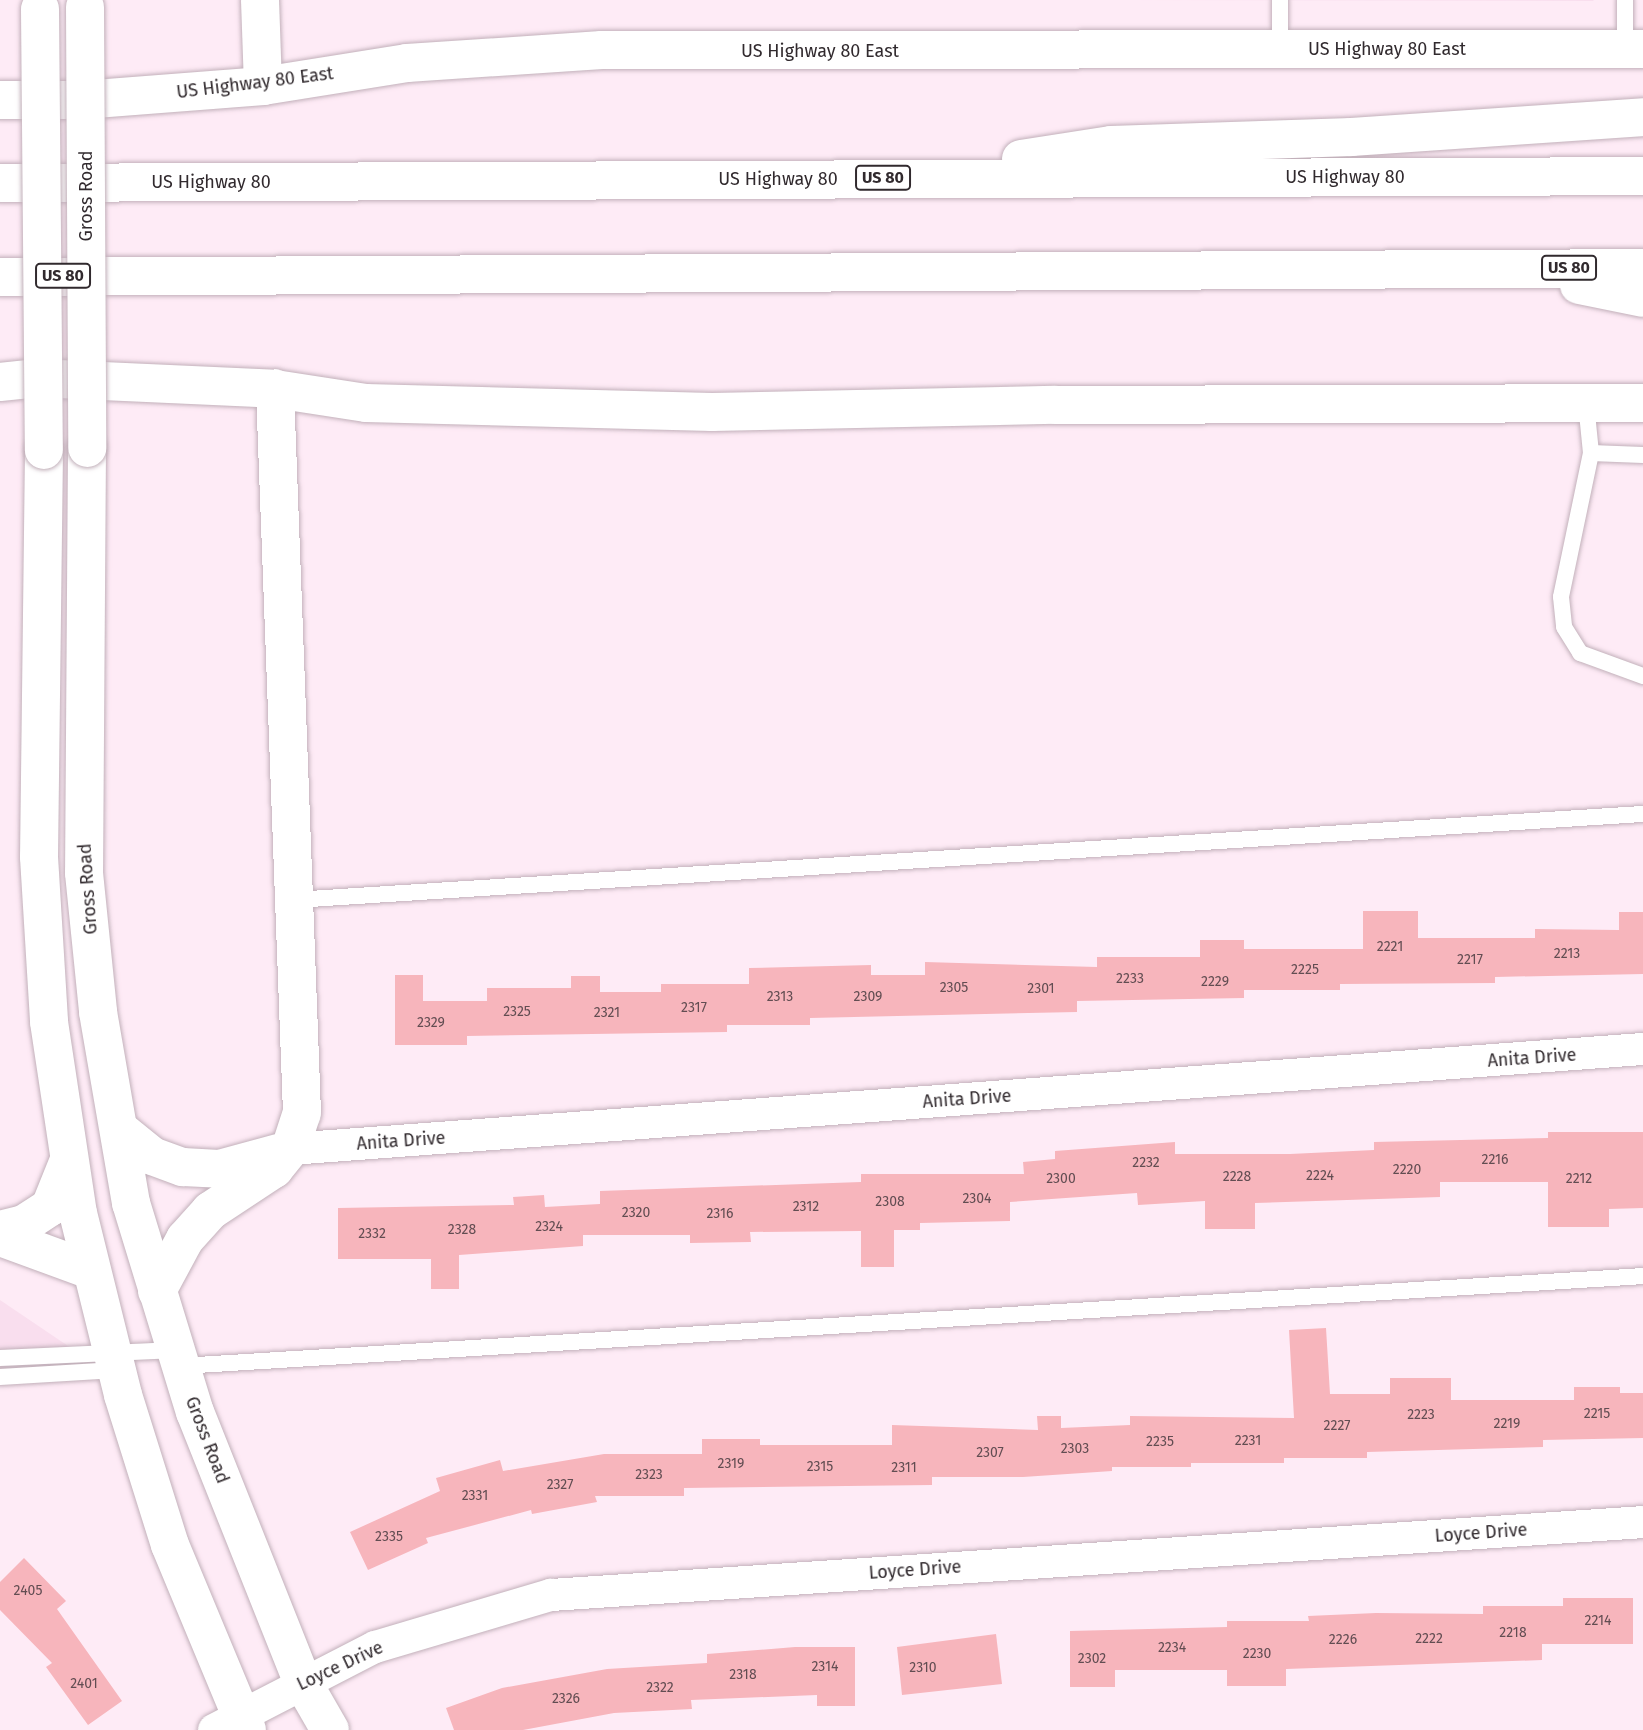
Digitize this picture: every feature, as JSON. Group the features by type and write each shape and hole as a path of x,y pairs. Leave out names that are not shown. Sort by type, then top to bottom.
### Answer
{"main road":[{"path":"260,0 263,86"},
{"path":"40,4 44,450 39,857 49,1022 69,1160 90,1270 114,1362 170,1545 233,1725"},
{"name":"Gross Road","path":"85,4 87,448 84,873 98,1012 131,1203 178,1358 303,1683 331,1730"},
{"name":"US Highway 80 East","path":"0,100 82,100 263,86 407,63 570,51 1634,49"},
{"path":"894,178 1111,145 1352,137 1643,117"},
{"name":"US Highway 80","path":"0,183 1643,176"},
{"path":"1494,268 1643,298"},
{"name":"US 80","path":"0,276 1643,268"},
{"path":"0,382 36,378 275,389 366,403 712,412 1643,403"},
{"path":"157,1291 185,1239 210,1211 274,1169 290,1149 302,1113 275,389"},
{"path":"120,1130 152,1156 183,1167 219,1169 290,1149"},
{"path":"0,1230 24,1224 50,1207 69,1160"},
{"path":"0,1237 90,1270"}],"street":[{"name":"Anita Drive","path":"290,1149 1643,1049"},
{"name":"Loyce Drive","path":"233,1725 303,1683 375,1647 551,1595 1643,1522"}],"lane":[{"path":"1280,0 1280,50"},
{"path":"1625,0 1634,49"},
{"path":"1586,403 1591,453 1560,597 1564,627 1580,653 1643,676"},
{"path":"1591,453 1643,455"},
{"path":"294,900 1643,814"},
{"path":"0,1377 114,1362 178,1358 1643,1276"},
{"path":"0,1358 114,1362"}],"shaded area":[{"path":"1125,0 1594,0 1593,1"},
{"path":"0,1300 77,1352 0,1359"}],"building":[{"path":"1363,911 1418,911 1418,938 1535,938 1535,929 1619,930 1619,912 1643,912 1643,974 1495,977 1495,983 1340,984 1340,990 1244,990 1244,998 1077,1001 1077,1012 810,1018 810,1025 727,1025 727,1032 467,1036 467,1045 395,1045 395,975 423,975 423,1001 487,1001 487,988 571,988 571,976 600,976 600,992 661,992 661,984 749,984 749,968 871,965 871,975 925,975 925,962 1097,967 1097,957 1200,957 1200,940 1244,940 1244,949 1363,949"},
{"path":"1548,1132 1643,1132 1643,1208 1609,1209 1609,1227 1548,1227 1548,1182 1440,1182 1440,1197 1255,1203 1255,1229 1205,1229 1205,1201 1138,1205 1137,1193 1010,1202 1010,1221 920,1223 920,1230 894,1230 894,1267 861,1267 861,1231 750,1232 751,1242 690,1243 690,1235 583,1235 583,1246 459,1255 459,1289 431,1289 431,1259 338,1259 338,1208 514,1205 513,1197 544,1195 545,1207 600,1204 600,1191 861,1182 861,1174 1024,1174 1023,1162 1055,1159 1055,1151 1175,1142 1175,1154 1290,1154 1374,1150 1374,1142 1548,1138"},
{"path":"1326,1328 1330,1394 1390,1394 1390,1378 1451,1378 1451,1400 1574,1400 1574,1387 1620,1387 1620,1393 1643,1393 1643,1438 1543,1440 1543,1447 1367,1452 1367,1458 1284,1458 1284,1463 1191,1463 1191,1467 1112,1467 1112,1471 1023,1477 932,1477 932,1485 684,1488 684,1496 595,1496 597,1502 532,1514 531,1510 426,1538 428,1543 368,1570 350,1532 440,1491 436,1478 500,1460 503,1471 604,1454 702,1454 702,1439 760,1439 760,1445 892,1445 892,1425 1038,1430 1037,1416 1061,1416 1061,1428 1130,1425 1130,1416 1294,1418 1289,1330"},
{"path":"24,1558 66,1601 57,1609 122,1701 88,1725 46,1667 52,1663 0,1610 0,1582"},
{"path":"1563,1598 1633,1598 1633,1644 1542,1644 1542,1660 1286,1669 1286,1686 1227,1686 1227,1670 1115,1670 1115,1687 1070,1687 1070,1631 1227,1627 1227,1621 1309,1621 1308,1616 1376,1613 1483,1614 1483,1606 1563,1606"},
{"path":"996,1634 1002,1684 902,1695 897,1647"},
{"path":"795,1647 855,1647 855,1706 817,1706 817,1695 691,1700 692,1709 614,1713 523,1730 454,1730 446,1708 502,1688 607,1669 707,1663 707,1654"}]}
